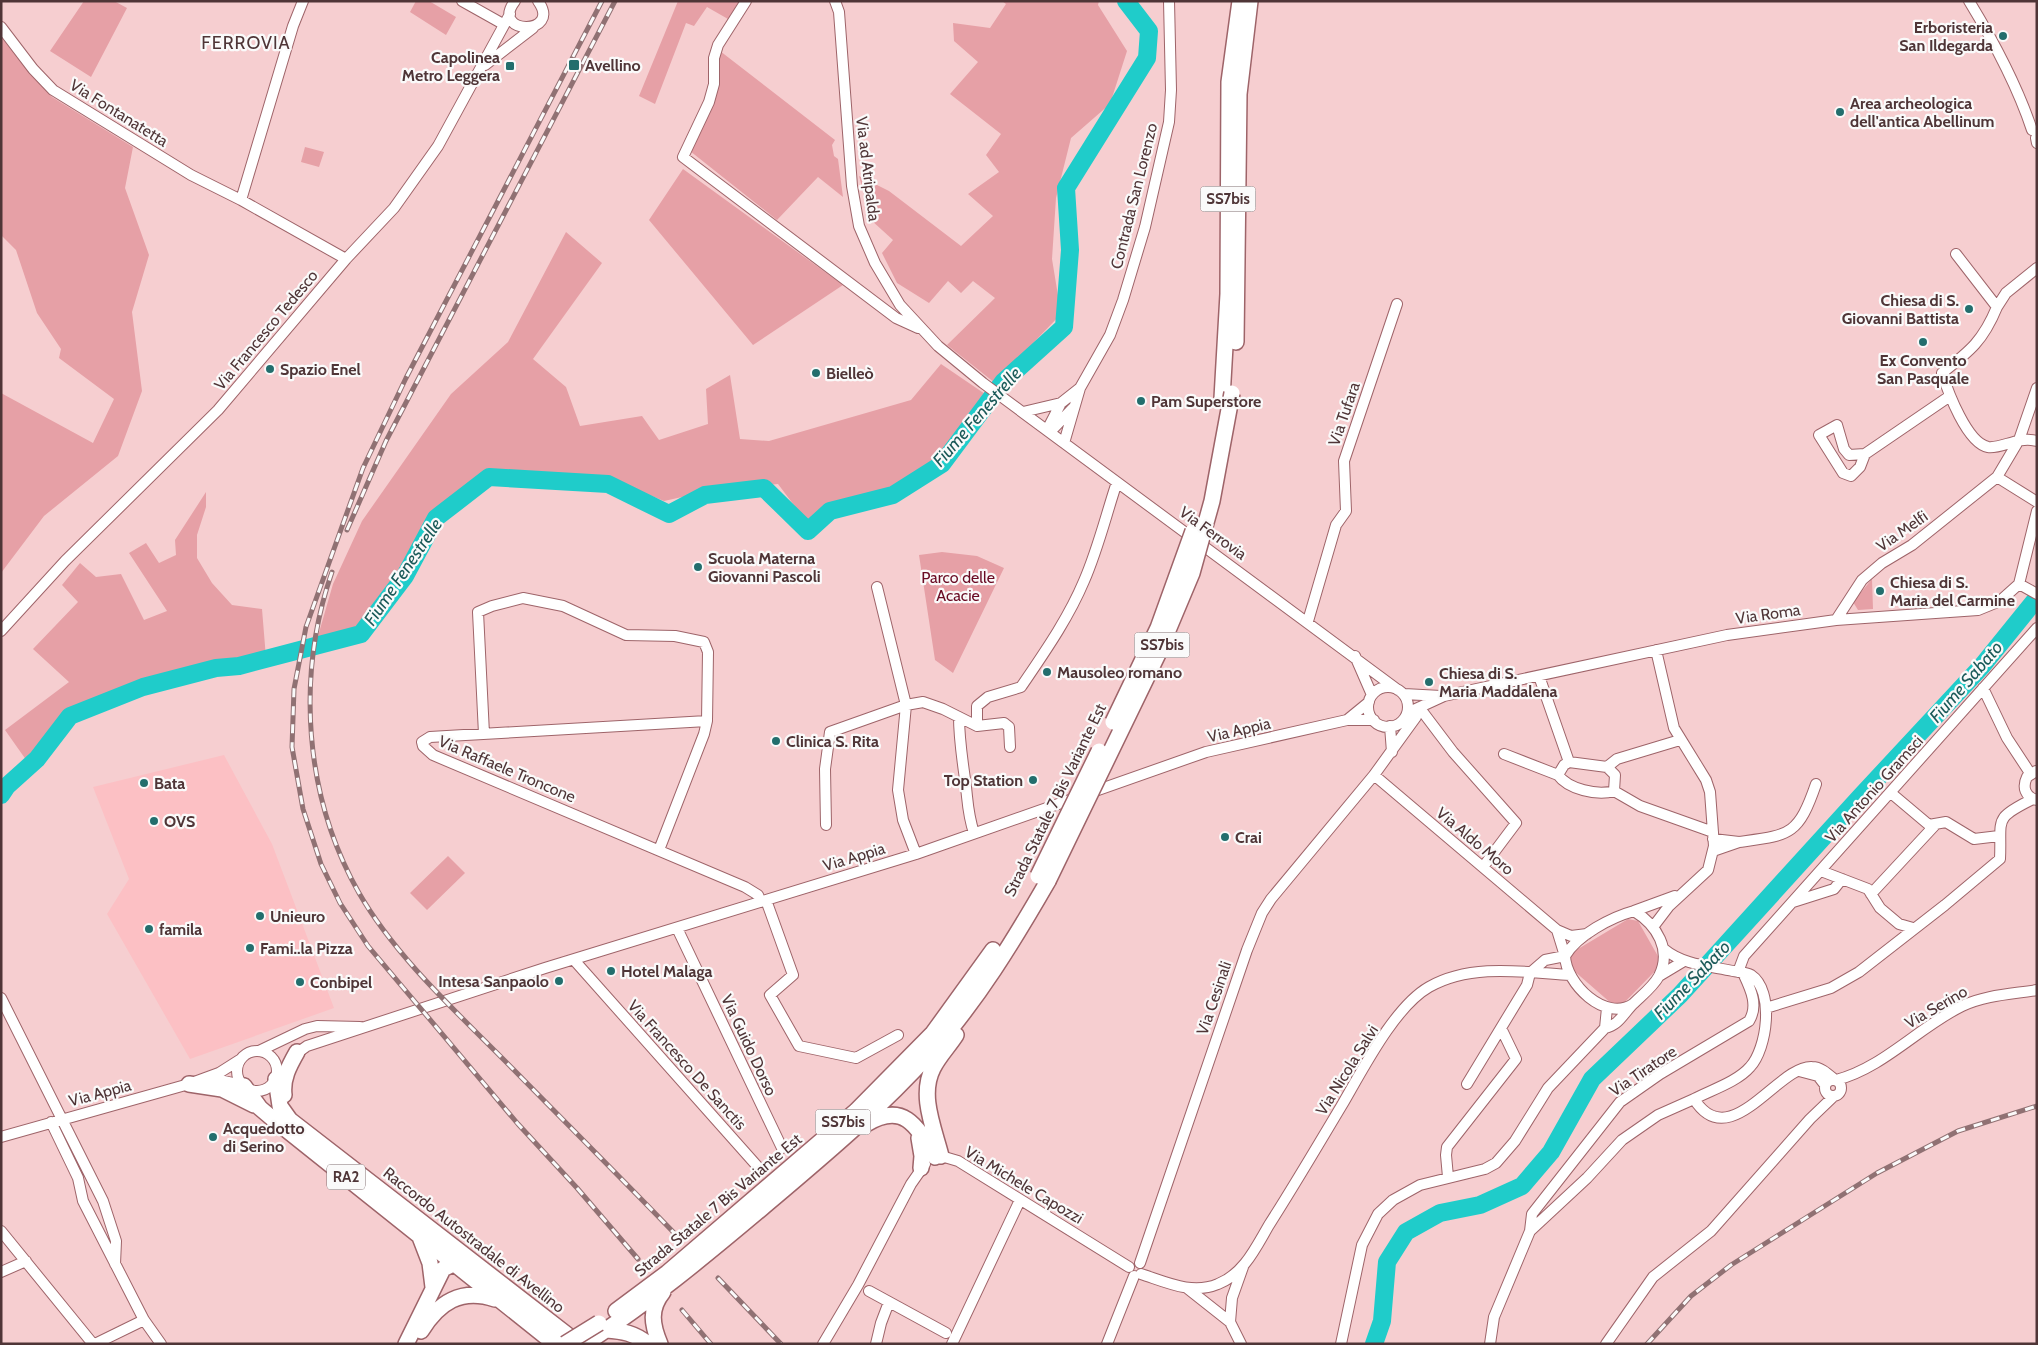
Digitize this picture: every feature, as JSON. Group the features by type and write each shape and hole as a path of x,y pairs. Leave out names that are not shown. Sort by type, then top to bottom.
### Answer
{"highway":[{"name":"Strada Statale 7 Bis Variante Est","path":"1227,395 1229,82 1240,1"},
{"name":"Strada Statale 7 Bis Variante Est","path":"565,1344 602,1327 670,1284 837,1142 931,1052 973,999 1027,917 1172,595 1204,491 1227,395 1238,315 1239,94 1250,1"},
{"name":"Strada Statale 7 Bis Variante Est","path":"586,1344 602,1327 806,1155 888,1080 933,1034 1043,879"},
{"path":"938,1157 928,1104 927,1084 933,1067 961,1028 973,999"},
{"path":"297,1052 288,1068 284,1093 290,1111 301,1127"},
{"name":"Raccordo Autostradale di Avellino","path":"276,1078 282,1110 290,1120 580,1344"},
{"path":"188,1084 222,1089 260,1108"},
{"path":"243,1086 260,1108"},
{"name":"Raccordo Autostradale di Avellino","path":"260,1108 555,1344"},
{"path":"837,1142 885,1114 902,1117 917,1129 938,1157"},
{"path":"917,1129 921,1144 921,1168"},
{"path":"420,1236 430,1263 433,1289"},
{"path":"406,1344 443,1269 453,1263 466,1261 533,1312 550,1320"},
{"path":"660,1344 653,1328 652,1314 657,1300 670,1284"},
{"path":"415,1344 425,1324 450,1300 473,1294 503,1302"},
{"path":"602,1327 626,1331 639,1336 648,1344"}],"street":[{"path":"241,200 293,26 304,1"},
{"path":"462,1 503,24"},
{"name":"Via Francesco Tedesco","path":"1,631 65,561 218,410 346,258 394,208 438,146 510,14 515,1"},
{"path":"538,1 542,16"},
{"path":"480,69 536,26 550,1"},
{"path":"746,1 718,45 714,58 714,84 709,102 683,157 896,318 923,330"},
{"name":"Via ad Atripalda","path":"835,1 839,12 850,158 859,226 875,263 900,305 938,346 983,383 1009,401"},
{"name":"Contrada San Lorenzo","path":"1064,442 1080,388 1110,335 1123,300 1149,208 1169,122 1171,90 1169,1"},
{"path":"1970,1 1988,32 2036,133"},
{"path":"510,14 512,20 520,27 536,26"},
{"name":"Via Fontanatetta","path":"1,27 33,69 53,90 190,175 241,200 346,258"},
{"path":"1956,254 1997,307"},
{"path":"2037,268 2006,293 1976,346 1942,373 1950,396 1974,440 1988,447 2027,439 2037,441"},
{"name":"Via Tufara","path":"1308,621 1336,525 1346,511 1344,461 1397,304"},
{"name":"Contrada San Lorenzo","path":"1023,412 1061,403 1080,388"},
{"path":"2037,388 2019,440 1997,477 2037,502"},
{"path":"1865,454 1860,466 1851,476 1843,473 1819,435 1837,425 1844,449 1849,455 1865,454 1950,396"},
{"name":"Via Ferrovia","path":"1009,401 1354,655 1401,692"},
{"name":"Contrada San Lorenzo","path":"1049,431 1061,403"},
{"name":"Contrada San Lorenzo","path":"1049,431 1076,403"},
{"name":"Via Melfi","path":"1836,620 1862,580 1882,563 1912,545 1997,477"},
{"path":"976,726 977,706 988,697 1021,687 1066,617 1085,578 1117,482"},
{"path":"2035,593 2019,584 2037,512"},
{"name":"Via Roma","path":"1409,717 1430,702 1444,696 1727,635 1836,620 1978,610 2000,601 2019,584"},
{"path":"877,587 906,705 898,790 904,820 916,854"},
{"path":"484,734 478,612 492,606 523,598 563,606 626,635 675,636 704,642 708,652 707,721 701,743 659,850"},
{"name":"Via Antonio Gramsci","path":"1740,972 1744,956 2037,628"},
{"path":"1653,927 1660,915 1708,870 1713,851 1708,786 1674,728 1656,650"},
{"path":"1354,655 1370,698"},
{"path":"1540,676 1569,762"},
{"path":"1387,687 1401,692 1408,704 1409,717 1390,726 1374,720 1368,708 1370,698 1376,691 1387,687"},
{"path":"1983,688 2007,738 2034,772 2025,782 2024,787 2028,796 2035,800"},
{"name":"Via Roma","path":"1401,692 1444,696"},
{"name":"Via Appia","path":"1347,720 1370,698"},
{"path":"826,825 825,769 830,732 906,705 923,702 976,726 1004,722 1009,727 1010,747"},
{"name":"Via Roma","path":"1409,717 1422,711 1430,702"},
{"path":"1422,711 1453,752 1516,823 1483,867"},
{"path":"958,717 960,758 965,780 967,812 974,833"},
{"name":"Via Cesinali","path":"1135,1272 1143,1268 1140,1263 1247,950 1262,913 1300,862 1392,752 1409,717"},
{"name":"Via Appia","path":"206,1078 220,1078 249,1090 262,1091 272,1085 297,1052 307,1046 371,1027 574,960 916,854 1206,752 1347,720 1374,720"},
{"name":"Via Raffaele Troncone","path":"707,721 484,734 430,738 422,742 423,746 434,755 745,887 758,895 763,901"},
{"path":"1390,726 1392,752"},
{"path":"1606,767 1617,759 1680,740"},
{"path":"1504,754 1558,775 1563,782 1573,787 1602,793 1614,791 1640,806 1713,836 1739,842"},
{"path":"1558,775 1564,764 1569,762 1606,767 1615,775 1614,791"},
{"name":"Via Aldo Moro","path":"1374,775 1557,930"},
{"path":"1713,851 1739,842 1778,836 1792,830 1807,812 1816,784"},
{"path":"1891,793 1929,825 1946,822 1974,839 1999,836"},
{"path":"1634,912 1653,927 1664,949 1672,955 1684,961 1749,974 1756,981 1766,1008 1831,988 1859,972 1913,928 1945,906 2000,859 1999,825 2004,816 2035,800"},
{"path":"1871,894 1936,824"},
{"path":"1821,871 1868,889 1880,908 1899,924 1913,928"},
{"path":"1792,902 1834,889 1842,879"},
{"path":"1546,960 1565,956 1589,933 1614,916 1634,912 1683,893"},
{"path":"763,901 793,975 770,995 798,1046 856,1058 898,1035"},
{"name":"Via Guido Dorso","path":"677,928 782,1148"},
{"path":"1557,930 1572,936 1582,936 1589,933"},
{"path":"1557,930 1565,956 1565,966 1570,975 1582,988 1607,1008 1625,1009 1633,1004"},
{"path":"1467,1084 1527,985 1530,973 1546,960 1555,945 1557,930"},
{"path":"1659,976 1664,949"},
{"name":"Via Francesco De Sanctis","path":"574,960 758,1167"},
{"path":"1341,1344 1362,1245 1374,1221 1389,1203 1420,1185 1485,1169 1496,1163 1515,1141 1548,1088 1605,1028 1617,1024 1659,976 1684,961"},
{"name":"Via Nicola Salvi","path":"1244,1265 1373,1052 1406,1006 1428,987 1449,978 1485,971 1570,975"},
{"name":"Via Tiratore","path":"1490,1344 1494,1316 1530,1231 1532,1214 1620,1102 1660,1074 1749,1021 1754,1010 1754,1002 1740,972"},
{"name":"Via Serino","path":"1606,1344 1653,1277 1711,1231 1810,1119 1831,1091 1961,1007 1980,998 2037,990"},
{"path":"1,998 56,1120 80,1183 83,1201 144,1320 161,1344"},
{"path":"1605,1028 1607,1008"},
{"name":"Via Tiratore","path":"1530,1231 1587,1178 1622,1140 1658,1115 1741,1075 1751,1067 1766,1033 1766,1008"},
{"name":"Via Appia","path":"1,1137 206,1078 241,1059 248,1053 259,1051 305,1029 317,1026 371,1027"},
{"path":"1448,1177 1447,1148 1516,1059 1501,1028"},
{"path":"259,1051 272,1057 278,1069 276,1078"},
{"path":"241,1059 237,1070 243,1086"},
{"path":"1694,1099 1699,1107 1715,1116 1728,1116 1748,1109 1785,1077 1804,1068 1819,1068 1841,1086 1831,1091 1818,1076 1798,1071"},
{"name":"Via Serino","path":"1836,1080 1860,1072"},
{"path":"56,1120 91,1176 103,1201 116,1241 115,1264"},
{"path":"823,1344 921,1168 938,1157"},
{"name":"Via Michele Capozzi","path":"938,1157 958,1161 1135,1272 1187,1288"},
{"path":"80,1183 91,1176"},
{"path":"952,1344 1020,1200"},
{"path":"1,1231 94,1344 144,1320"},
{"path":"1,1272 26,1261"},
{"path":"1187,1288 1201,1289 1227,1280 1244,1265"},
{"path":"1230,1322 1232,1298 1244,1265"},
{"path":"1107,1344 1135,1272"},
{"path":"1227,1280 1235,1292"},
{"path":"1187,1288 1230,1322 1241,1344"},
{"path":"870,1291 946,1332"},
{"path":"876,1344 881,1323 890,1302"}],"shaded area":[{"path":"224,755 272,844 334,1008 190,1059 107,914 129,879 93,787"}],"green space":[{"path":"84,1 114,1 127,8 91,77 50,51"},
{"path":"416,1 429,1 456,17 446,35 410,12"},
{"path":"678,1 739,1 728,19 707,7 694,26 686,23 655,104 639,96"},
{"path":"1002,1 1099,1 1098,5 1127,51 1110,104 1071,138 1056,198 1052,259 1061,314 995,383 947,345 995,298 973,281 961,293 948,281 929,303 897,283 882,253 893,240 871,220 859,176 889,191 961,246 993,216 968,194 999,172 986,155 1001,134 950,94 978,62 954,41 953,23 990,28 1006,4"},
{"path":"1,36 52,97 133,147 125,188 149,255 132,312 142,391 118,456 44,516 1,573 1,393 93,443 114,399 59,358 61,349 37,313 16,250 1,235"},
{"path":"720,51 835,140 832,145 834,156 838,159 843,197 818,177 777,220 690,151 718,82"},
{"path":"305,147 324,152 319,167 301,162"},
{"path":"683,169 843,285 753,345 649,220"},
{"path":"566,232 602,263 533,359 566,387 580,426 642,416 659,440 708,424 706,389 730,375 740,439 769,441 911,400 941,364 988,396 940,460 895,491 830,507 809,525 778,484 709,491 664,501 610,479 490,475 437,515 408,565 359,630 316,643 333,584 362,521 451,394 508,342"},
{"path":"206,492 206,507 197,535 197,558 212,583 232,605 262,609 266,658 239,666 216,668 143,687 70,716 29,764 5,730 69,682 33,649 78,602 62,585 80,563 96,577 121,574 144,620 167,611 129,553 146,543 159,563 176,555 175,540"},
{"name":"Parco delle Acacie","path":"942,552 977,556 1004,568 953,673 935,660 919,555"},
{"path":"1872,579 1873,609 1858,610 1853,602"},
{"path":"448,856 465,873 427,910 410,893"},
{"path":"1628,919 1638,921 1659,958 1659,967 1621,1006 1612,1004 1573,970 1568,963 1568,955"}],"waterway":[{"name":"Fiume Fenestrelle","path":"1,795 7,786 37,759 70,716 143,687 216,668 239,666 361,634 405,576 436,518 489,477 608,484 669,514 705,495 764,488 808,531 830,511 893,495 942,464 1003,382 1064,327 1070,250 1066,188 1147,58 1149,31 1126,1"},
{"name":"Fiume Sabato","path":"1374,1344 1382,1321 1387,1262 1406,1232 1440,1213 1480,1205 1522,1186 1551,1152 1592,1079 1680,995 1982,666 2037,598"}],"railway":[{"path":"602,1 406,378 363,468 306,627 294,689 292,747 303,809 321,864 340,903 368,946 518,1124 577,1188 638,1259"},
{"path":"347,530 386,441 615,1"},
{"path":"332,572 313,652 310,694 311,735 317,776 327,817 341,856 359,893 392,941 430,986 680,1239"},
{"path":"1647,1344 1691,1296 1731,1265 1877,1173 1958,1131 2037,1106"},
{"path":"718,1278 781,1344"},
{"path":"682,1310 711,1344"}],"place":[{"name":"Erboristeria San Ildegarda","path":"2003,36"},
{"name":"Avellino","path":"574,65"},
{"name":"Capolinea Metro Leggera","path":"510,66"},
{"name":"Area archeologica dell'antica Abellinum","path":"1840,112"},
{"name":"Chiesa di S. Giovanni Battista","path":"1969,309"},
{"name":"Ex Convento San Pasquale","path":"1923,342"},
{"name":"Spazio Enel","path":"270,369"},
{"name":"Bielleò","path":"816,373"},
{"name":"Pam Superstore","path":"1141,401"},
{"name":"Scuola Materna Giovanni Pascoli","path":"698,567"},
{"name":"Chiesa di S. Maria del Carmine","path":"1880,591"},
{"name":"Mausoleo romano","path":"1047,672"},
{"name":"Chiesa di S. Maria Maddalena","path":"1429,682"},
{"name":"Clinica S. Rita","path":"776,741"},
{"name":"Top Station","path":"1033,780"},
{"name":"Bata","path":"144,783"},
{"name":"OVS","path":"154,821"},
{"name":"Crai","path":"1225,837"},
{"name":"Unieuro","path":"260,916"},
{"name":"famila","path":"149,929"},
{"name":"Fami..la Pizza","path":"250,948"},
{"name":"Hotel Malaga","path":"611,971"},
{"name":"Intesa Sanpaolo","path":"559,981"},
{"name":"Conbipel","path":"300,982"},
{"name":"Acquedotto di Serino","path":"213,1137"}],"district":[{"name":"FERROVIA","path":"246,43"}]}
